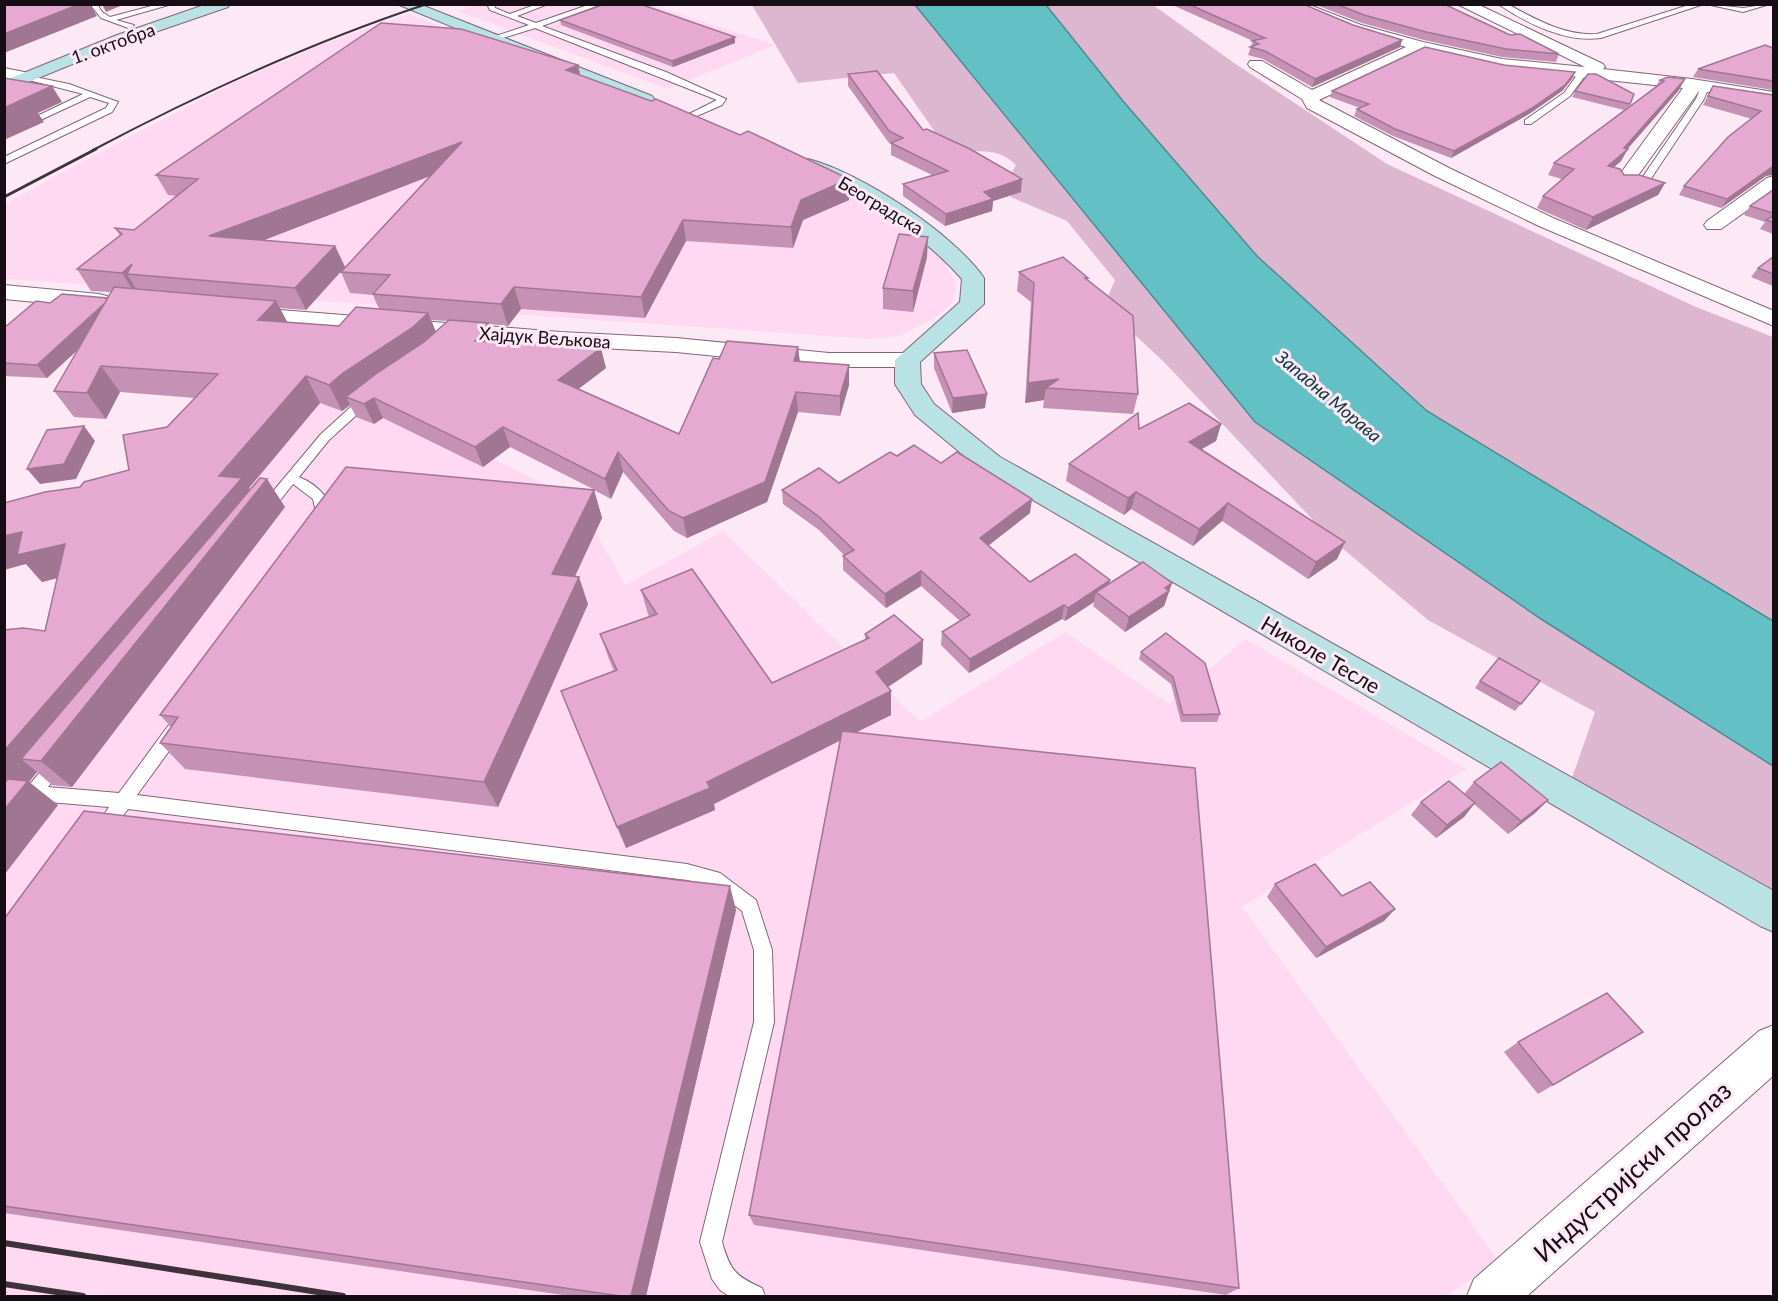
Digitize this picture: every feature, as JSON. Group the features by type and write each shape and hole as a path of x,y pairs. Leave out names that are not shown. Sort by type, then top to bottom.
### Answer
{"street":[{"name":"1. октобра","path":"11,78 131,27 202,4"},
{"name":"1. октобра","path":"11,78 223,4"},
{"path":"404,4 711,126"},
{"path":"1293,4 1356,28 1420,46 1502,64 1699,85 1773,97"},
{"path":"1464,4 1614,75"},
{"path":"1311,97 1420,46"},
{"path":"1256,64 1311,97"},
{"path":"1624,181 1690,93 1699,85"},
{"path":"1311,97 1313,104 1442,172 1546,222 1773,319"},
{"name":"Београдска","path":"788,157 853,185 874,197 927,233 955,256 973,278 972,304 907,360"},
{"path":"1714,225 1773,182"},
{"path":"4,292 115,302"},
{"path":"4,313 34,295"},
{"name":"Хајдук Вељкова","path":"220,312 451,338 676,345 829,360 907,360"},
{"name":"Николе Тесле","path":"907,360 908,384 924,409 990,463 1773,913"},
{"name":"Индустријски пролаз","path":"1491,1296 1773,1046"}],"lane":[{"path":"93,4 95,10 131,27"},
{"path":"110,19 170,4"},
{"path":"490,4 492,9 722,99 719,104 678,113"},
{"path":"510,16 545,4"},
{"path":"493,40 599,4"},
{"path":"1501,4 1565,33 1593,37 1701,4"},
{"path":"1709,4 1743,10 1767,4"},
{"path":"1528,122 1573,89 1580,82 1583,73"},
{"path":"4,161 109,110 114,102 90,94 11,78"},
{"path":"1646,181 1700,99 1699,85"},
{"path":"4,135 90,94"},
{"path":"253,524 341,420 383,387"},
{"path":"291,478 306,484 317,493 324,506 323,524 316,533"},
{"path":"91,847 186,715"},
{"path":"4,828 64,756"},
{"path":"33,793 124,801 687,872 714,879 750,906 763,950 764,1022 711,1242 719,1273 731,1287 754,1296"}],"shaded area":[{"path":"479,4 652,5 775,45 667,89 458,11"},
{"path":"752,5 915,5 1030,144 1541,619 1773,766 1773,896 1571,781 1595,712 1428,620 1330,538 1164,362 1104,306 1115,280 1067,221 1011,197 1008,180 1016,165 993,152 977,151 951,155 894,73 798,83"},
{"path":"1046,5 1153,5 1234,63 1387,164 1696,307 1773,337 1773,621 1427,411 1257,256 1123,101"},
{"path":"409,14 688,125 852,196 924,241 943,260 957,285 953,302 934,318 900,336 872,339 5,279 4,205 231,84 328,42"},
{"path":"310,330 378,404 578,500 625,585 723,531 920,722 1065,632 1169,704 1245,639 1466,769 1242,907 1498,1260 1446,1296 5,1296 5,690"}],"water":[{"name":"Западна Морава","path":"915,5 1046,5 1123,101 1257,256 1427,411 1773,621 1773,766 1541,619 1255,422"}],"building":[{"path":"4,4 80,4 4,34"},
{"path":"605,4 640,4 735,37 672,61 560,20"},
{"path":"1188,4 1303,4 1353,25 1402,40 1315,79 1265,51 1250,47 1259,44 1252,41 1265,38"},
{"path":"1336,4 1444,4 1510,35 1520,34 1559,54 1506,49 1426,32 1364,15"},
{"path":"381,23 461,29 578,65 566,70 651,101 656,99 740,135 748,131 849,179 801,200 791,227 683,220 641,297 514,287 501,304 373,294 390,275 341,272 462,142 209,236 335,246 295,288 127,274 132,264 122,273 77,269 122,234 115,228 134,230 198,179 156,175"},
{"path":"1765,45 1773,48 1773,81 1698,69"},
{"path":"1425,47 1504,65 1575,72 1565,85 1532,108 1454,151 1395,129 1357,109 1369,104 1332,91"},
{"path":"877,71 923,130 927,129 970,149 1022,179 984,192 993,199 946,214 903,184 948,171 891,143 903,138 889,131 848,74"},
{"path":"1588,74 1596,74 1634,94 1630,104 1575,91"},
{"path":"1668,77 1685,79 1624,148 1628,149 1608,166 1620,169 1624,175 1639,175 1665,183 1593,217 1543,196 1574,169 1554,163 1664,81 1660,80"},
{"path":"4,78 52,86 4,108"},
{"path":"1713,86 1773,95 1773,167 1727,199 1684,186 1728,137 1761,111 1708,96"},
{"path":"1773,190 1773,213 1750,206"},
{"path":"899,234 928,237 913,291 883,288"},
{"path":"1063,257 1088,278 1085,278 1133,316 1138,394 1046,388 1059,379 1028,383 1034,283 1019,272"},
{"path":"1773,257 1773,274 1758,268"},
{"path":"114,287 276,301 258,320 339,326 356,307 428,313 412,328 343,373 329,385 306,376 219,476 242,478 4,751 4,630 23,628 45,631 65,544 17,555 22,532 4,536 4,503 45,492 80,487 84,482 129,470 123,435 167,427 218,374 101,366 87,393 54,391"},
{"path":"62,294 107,298 105,303 37,365 4,363 4,328 36,301 50,303"},
{"path":"449,320 488,323 475,341 601,348 558,380 679,434 713,358 719,359 727,341 798,347 794,361 849,365 840,396 796,392 765,482 683,518 669,511 618,452 605,479 503,427 475,447 374,398 364,404 346,397 424,342"},
{"path":"967,350 987,394 953,398 934,353"},
{"path":"1189,403 1221,424 1189,442 1345,542 1316,562 1228,503 1199,529 1136,492 1128,498 1069,464 1138,413 1139,429"},
{"path":"84,426 64,464 27,469 47,430"},
{"path":"914,445 941,463 957,452 1032,499 980,538 1030,582 1075,554 1110,580 1068,608 1064,605 970,659 942,632 970,615 921,571 885,594 843,556 854,550 818,516 782,490 819,468 839,483 890,452 897,456"},
{"path":"346,467 594,490 552,574 579,577 484,782 160,743 178,717 160,715"},
{"path":"260,478 267,479 41,761 21,759"},
{"path":"1143,562 1172,583 1165,588 1169,591 1129,617 1096,592"},
{"path":"692,569 772,683 869,638 865,634 894,615 923,640 876,672 891,691 707,782 710,788 617,827 561,691 617,670 600,634 657,614 641,590"},
{"path":"1166,633 1205,663 1220,714 1183,715 1173,677 1141,652"},
{"path":"1499,658 1540,681 1521,704 1480,681"},
{"path":"842,731 1195,768 1239,1288 749,1215"},
{"path":"1501,762 1548,800 1521,821 1474,782"},
{"path":"8,779 28,781 4,810 4,783"},
{"path":"1449,781 1475,803 1447,825 1421,802"},
{"path":"84,811 730,886 631,1296 4,1206 4,919"},
{"path":"1315,864 1342,896 1370,882 1395,909 1326,947 1275,884"},
{"path":"1607,993 1643,1032 1553,1085 1518,1042"}],"railway":[{"path":"93,150 174,108 257,70 341,35 427,4"},
{"path":"4,197 96,149"},
{"path":"4,1243 343,1296"},
{"path":"4,1284 83,1296"}]}
